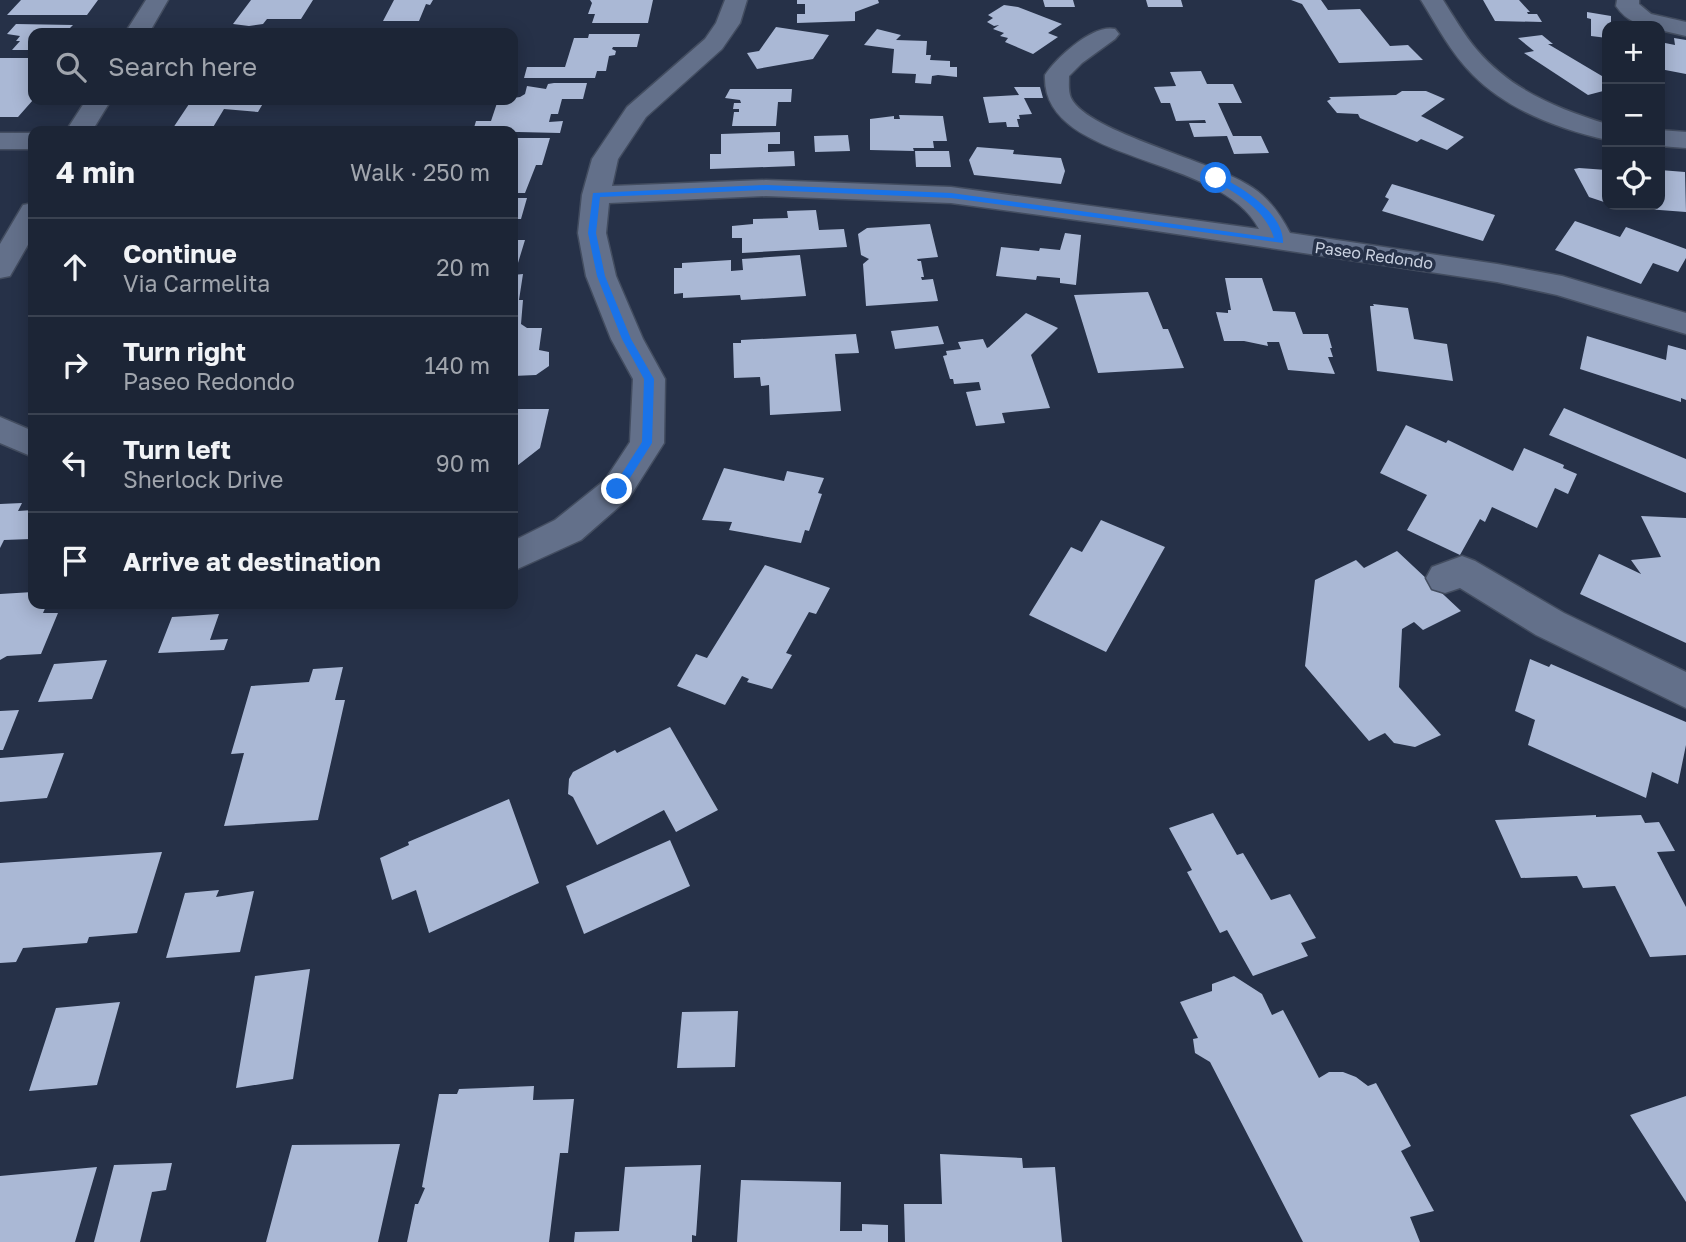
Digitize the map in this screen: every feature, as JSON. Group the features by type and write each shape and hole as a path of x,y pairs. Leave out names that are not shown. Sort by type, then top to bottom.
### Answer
{"street":[{"path":"140,28 157,0"},
{"path":"518,555 568,530 617,489 647,443 649,379 627,339 601,276 592,233 596,195 606,159 630,120 714,44 729,23 736,0"},
{"path":"1432,0 1468,55 1492,79 1527,103 1558,118 1602,131"},
{"path":"1628,0 1627,6 1643,19 1686,29"},
{"path":"1107,34 1073,58 1056,75 1058,96 1067,110 1093,131 1216,178 1246,196 1266,214 1280,241"},
{"path":"82,126 95,105"},
{"path":"1665,138 1686,140"},
{"path":"0,141 28,141"},
{"name":"Paseo Redondo","path":"596,195 766,188 951,195 1510,276 1562,286 1686,324"},
{"path":"0,269 28,220"},
{"path":"0,429 28,443"},
{"path":"1445,578 1462,570 1550,624 1686,691"}],"building":[{"path":"21,0 98,0 87,15 7,15"},
{"path":"251,0 313,0 301,19 267,19 263,24 249,26 233,24"},
{"path":"394,0 433,0 430,5 426,4 419,21 383,21"},
{"path":"590,0 653,0 648,23 592,23 595,14 588,14 592,3"},
{"path":"797,0 878,0 879,3 855,12 855,21 797,23 797,14 805,14 805,4 797,4"},
{"path":"1043,0 1073,0 1075,7 1045,7"},
{"path":"1146,0 1181,0 1183,7 1148,7"},
{"path":"1291,0 1321,0 1328,10 1360,9 1390,46 1408,45 1423,60 1339,63 1302,4"},
{"path":"1483,0 1519,0 1530,12 1527,12 1528,14 1537,14 1542,22 1495,21"},
{"path":"1004,5 1018,7 1062,24 1048,33 1058,37 1033,54 1005,42 1008,38 1000,36 1004,33 993,29 999,25 994,26 987,22 993,18 988,15"},
{"path":"1587,12 1611,16 1611,21 1602,21 1602,37 1591,36 1591,19 1587,18"},
{"path":"16,24 73,25 70,28 28,28 28,50 12,50 20,41 16,41 20,36 7,34"},
{"path":"776,27 829,35 813,59 757,69 747,53 759,51"},
{"path":"877,29 901,35 896,40 927,41 926,55 931,55 930,60 950,61 950,67 957,67 957,77 932,76 931,84 915,83 916,74 892,73 894,49 864,45"},
{"path":"589,34 640,34 637,47 613,47 615,55 609,56 606,71 597,71 595,78 524,78 527,67 565,67 574,38 588,38"},
{"path":"1542,35 1553,44 1548,44 1602,76 1602,91 1588,95 1524,53 1534,51 1518,38"},
{"path":"1674,38 1686,40 1686,74 1665,70 1665,43 1675,45"},
{"path":"0,58 28,58 29,105 18,117 0,117"},
{"path":"1201,71 1207,84 1233,84 1242,103 1218,103 1233,136 1261,136 1269,153 1234,154 1227,136 1194,137 1189,123 1206,123 1205,120 1176,121 1170,103 1161,103 1154,87 1176,86 1170,72"},
{"path":"587,83 583,99 562,99 558,114 551,114 549,122 563,121 560,133 518,132 518,126 474,126 476,121 491,121 496,105 518,105 518,97 525,94 527,86 546,89 548,84"},
{"path":"1014,87 1040,87 1043,98 1024,98 1032,114 1019,115 1019,127 1007,127 1006,122 989,123 983,97 1019,95"},
{"path":"730,89 792,89 791,102 778,102 776,126 732,126 734,112 739,112 739,109 733,109 734,103 741,103 740,100 725,98"},
{"path":"1402,91 1426,91 1445,99 1421,116 1464,137 1447,150 1421,139 1417,142 1360,118 1358,114 1337,113 1327,101 1331,99 1329,97 1396,95"},
{"path":"188,105 262,105 258,112 224,109 214,126 174,126"},
{"path":"899,115 943,116 947,141 933,141 934,148 913,148 914,151 870,150 870,119 894,116 894,119 900,119"},
{"path":"780,132 780,144 768,144 768,152 794,151 795,166 710,169 710,154 721,154 721,134"},
{"path":"848,135 850,151 815,152 814,136"},
{"path":"518,138 550,138 542,165 536,165 525,193 518,193"},
{"path":"977,147 1014,150 1013,154 1061,158 1065,171 1061,184 974,175 969,160"},
{"path":"915,151 949,151 951,167 916,167"},
{"path":"1574,169 1602,170 1602,201 1589,197"},
{"path":"1665,170 1685,172 1686,212 1660,210 1665,210"},
{"path":"1392,184 1495,215 1483,241 1382,211 1389,199 1385,197"},
{"path":"518,198 527,198 521,219 518,219"},
{"path":"816,210 819,230 844,229 847,247 742,253 742,238 732,238 732,226 753,224 753,219 788,218 787,211"},
{"path":"1575,221 1620,237 1626,227 1686,249 1686,258 1678,272 1653,263 1641,284 1555,250"},
{"path":"930,224 938,257 917,259 921,261 924,277 921,277 922,280 933,279 938,301 866,306 863,264 869,259 861,255 858,234 867,228"},
{"path":"1065,233 1081,235 1076,285 1060,283 1060,278 1037,276 1036,280 996,276 1001,247 1060,250"},
{"path":"518,240 525,240 518,263"},
{"path":"800,255 806,296 741,300 740,295 683,298 683,293 674,294 674,268 682,268 682,263 731,260 731,271 743,270 742,259"},
{"path":"518,274 523,274 519,300 523,300 521,324 527,328 542,328 539,350 549,352 549,366 536,375 518,376"},
{"path":"1225,278 1262,278 1273,311 1295,312 1303,334 1328,334 1333,357 1328,357 1335,374 1288,370 1279,342 1267,342 1268,346 1244,341 1224,341 1216,312 1228,313 1228,310 1231,310"},
{"path":"1148,292 1163,329 1168,329 1184,368 1098,373 1074,295"},
{"path":"1373,304 1408,308 1414,339 1447,344 1453,381 1377,371 1370,306 1374,306"},
{"path":"1026,313 1058,328 1031,355 1050,408 1002,413 1005,423 976,426 966,392 981,390 979,382 954,384 943,356 947,355 946,351 961,349 958,342 983,339 987,348 989,347"},
{"path":"938,326 944,344 895,349 891,331"},
{"path":"856,334 859,353 835,354 841,411 770,415 769,385 761,386 760,377 734,378 733,343 741,343 741,340"},
{"path":"1587,336 1666,360 1668,345 1686,350 1686,400 1681,398 1681,402 1580,369"},
{"path":"1564,408 1686,459 1686,493 1549,435"},
{"path":"518,409 549,409 540,448 518,465"},
{"path":"1406,425 1446,443 1448,440 1513,471 1524,448 1564,465 1563,468 1577,474 1568,494 1555,488 1537,528 1492,507 1485,522 1480,519 1460,555 1407,530 1427,495 1380,473"},
{"path":"724,468 784,481 787,471 824,478 818,493 822,494 809,531 805,530 801,543 729,530 732,522 702,520"},
{"path":"22,503 18,511 28,510 28,539 4,540 0,548 0,504"},
{"path":"1641,516 1686,518 1686,643 1580,594 1599,554 1641,574 1631,560 1661,557"},
{"path":"1101,520 1165,547 1106,652 1029,615 1071,547 1082,552"},
{"path":"1397,551 1461,611 1423,630 1414,622 1402,629 1399,687 1441,735 1415,747 1394,743 1385,733 1369,741 1305,666 1315,580 1356,560 1364,568"},
{"path":"765,565 830,588 816,614 809,612 786,653 792,655 772,689 747,682 749,679 742,676 725,705 677,686 696,654 707,658"},
{"path":"28,592 28,609 45,609 43,613 58,613 41,654 7,656 0,660 0,594"},
{"path":"219,614 210,640 228,639 224,650 158,653 172,617"},
{"path":"1530,659 1549,667 1551,664 1686,722 1686,745 1678,784 1652,772 1646,798 1528,745 1535,720 1515,711"},
{"path":"107,660 92,699 38,702 54,664"},
{"path":"343,667 335,700 345,700 318,820 224,826 244,753 231,754 251,686 309,682 313,669"},
{"path":"19,710 3,750 0,750 0,711"},
{"path":"670,727 718,810 676,832 664,810 597,845 573,797 568,794 569,779 573,772 615,750 617,753"},
{"path":"64,753 47,798 0,802 0,758"},
{"path":"509,799 539,883 429,933 416,890 392,900 380,858 409,845 408,842"},
{"path":"1213,813 1237,855 1243,853 1271,900 1290,894 1316,938 1301,943 1308,956 1253,976 1227,930 1220,933 1187,872 1192,870 1169,828"},
{"path":"1641,815 1645,823 1659,822 1675,851 1657,852 1686,907 1686,955 1650,957 1615,886 1583,888 1577,876 1521,878 1495,820"},
{"path":"670,840 690,886 584,934 566,886"},
{"path":"162,852 137,933 89,937 87,943 23,948 16,962 0,963 0,863"},
{"path":"219,890 216,897 254,891 240,952 166,958 185,893"},
{"path":"310,969 293,1079 236,1088 255,976"},
{"path":"1234,976 1262,994 1272,1015 1283,1010 1319,1078 1329,1072 1343,1072 1368,1086 1376,1083 1411,1146 1401,1151 1434,1211 1410,1217 1420,1242 1303,1242 1210,1062 1195,1053 1193,1039 1198,1038 1180,1002 1212,991 1212,984"},
{"path":"120,1002 97,1085 29,1091 56,1008"},
{"path":"738,1011 735,1067 677,1068 682,1012"},
{"path":"534,1086 533,1100 574,1099 568,1153 560,1153 549,1242 407,1242 415,1204 418,1204 425,1188 422,1187 439,1094 457,1094 459,1089"},
{"path":"1686,1096 1686,1202 1630,1115"},
{"path":"400,1144 378,1242 266,1242 292,1145"},
{"path":"940,1154 1022,1158 1023,1168 1055,1167 1062,1242 905,1242 904,1204 942,1204"},
{"path":"172,1163 166,1190 152,1192 140,1242 94,1242 114,1165"},
{"path":"701,1165 696,1236 692,1235 692,1242 574,1242 575,1232 619,1231 625,1167"},
{"path":"97,1167 75,1242 0,1242 0,1176"},
{"path":"741,1180 841,1182 840,1231 862,1231 862,1224 888,1225 888,1242 737,1242"}],"route":[{"path":"617,489 647,443 649,379 627,339 601,276 592,233 596,195 766,188 951,195 1280,241 1266,214 1246,196 1216,178"}]}
